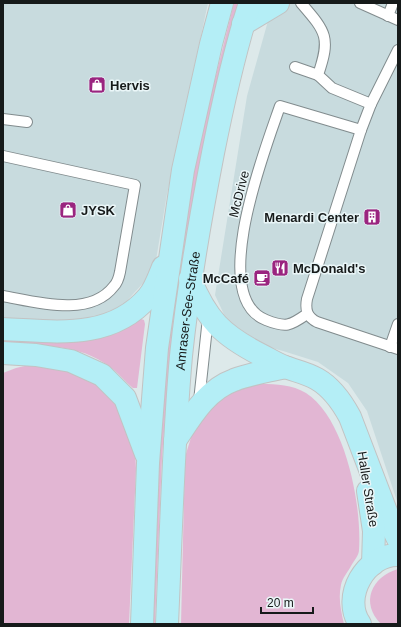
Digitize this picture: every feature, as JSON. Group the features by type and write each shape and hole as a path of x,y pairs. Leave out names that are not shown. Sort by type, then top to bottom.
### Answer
{"main road":[{"name":"Amraser-See-Straße","path":"142,624 148,463 158,348 183,170 211,44 222,3"},
{"name":"Amraser-See-Straße","path":"167,624 174,442 181,355 190,279 221,115 243,24 250,3"},
{"path":"243,24 278,3"},
{"path":"3,329 73,332 102,327 130,315 148,296 155,285 173,244"},
{"path":"190,279 199,300 223,332 243,346 285,367 318,379 341,400 350,417 361,445"},
{"path":"3,353 36,355 71,361 102,375 125,398 148,463"},
{"path":"3,366 36,355"},
{"path":"174,442 207,397 227,383 236,379 285,367"},
{"name":"Haller Straße","path":"361,445 398,539"},
{"name":"Haller Straße","path":"361,445 374,531 373,564"},
{"path":"360,624 354,606 355,590 362,575 373,564 383,558 398,555"}],"lane":[{"path":"301,3 321,27 324,34 326,47 318,75"},
{"path":"360,3 398,20"},
{"path":"388,16 393,3"},
{"path":"398,50 371,104 361,130 307,298 306,308 307,314 317,322 394,348 398,324"},
{"path":"296,67 318,75 332,88 371,104"},
{"name":"McDrive","path":"307,314 295,322 286,325 279,325 258,316 251,309 245,295 236,270 239,262 254,183 280,106 361,130"},
{"path":"3,119 28,122"},
{"path":"3,156 135,185 120,272 116,285 107,295 94,302 63,306 3,296"},
{"path":"199,407 209,314"}],"shaded area":[{"path":"3,3 208,3 167,194 156,260 145,281 123,305 91,320 67,321 3,319"},
{"path":"234,3 240,3 168,377 162,458 155,624 151,624 157,460 171,308 198,150"},
{"path":"273,3 398,3 398,504 367,411 348,383 318,362 252,343 228,323 215,295 247,96"},
{"path":"141,319 144,320 145,324 137,388 133,388 110,367 98,359 86,354 59,347 3,344 3,338 85,341 102,338 115,334 135,321"},
{"path":"29,365 38,365 88,376 117,401 135,451 136,469 129,624 3,624 3,373"},
{"path":"252,384 273,384 293,387 306,393 320,405 332,422 341,442 349,465 354,488 358,511 359,532 358,554 342,582 340,590 340,604 344,624 181,624 185,457 194,428 214,403 229,391"},
{"path":"398,569 398,624 381,624 371,608 370,599 372,592 375,584 381,578"}],"place":[{"name":"Hervis","path":"97,85"},
{"name":"JYSK","path":"68,210"},
{"name":"Menardi Center","path":"372,217"},
{"name":"McDonald's","path":"280,268"},
{"name":"McCafé","path":"262,278"}]}
